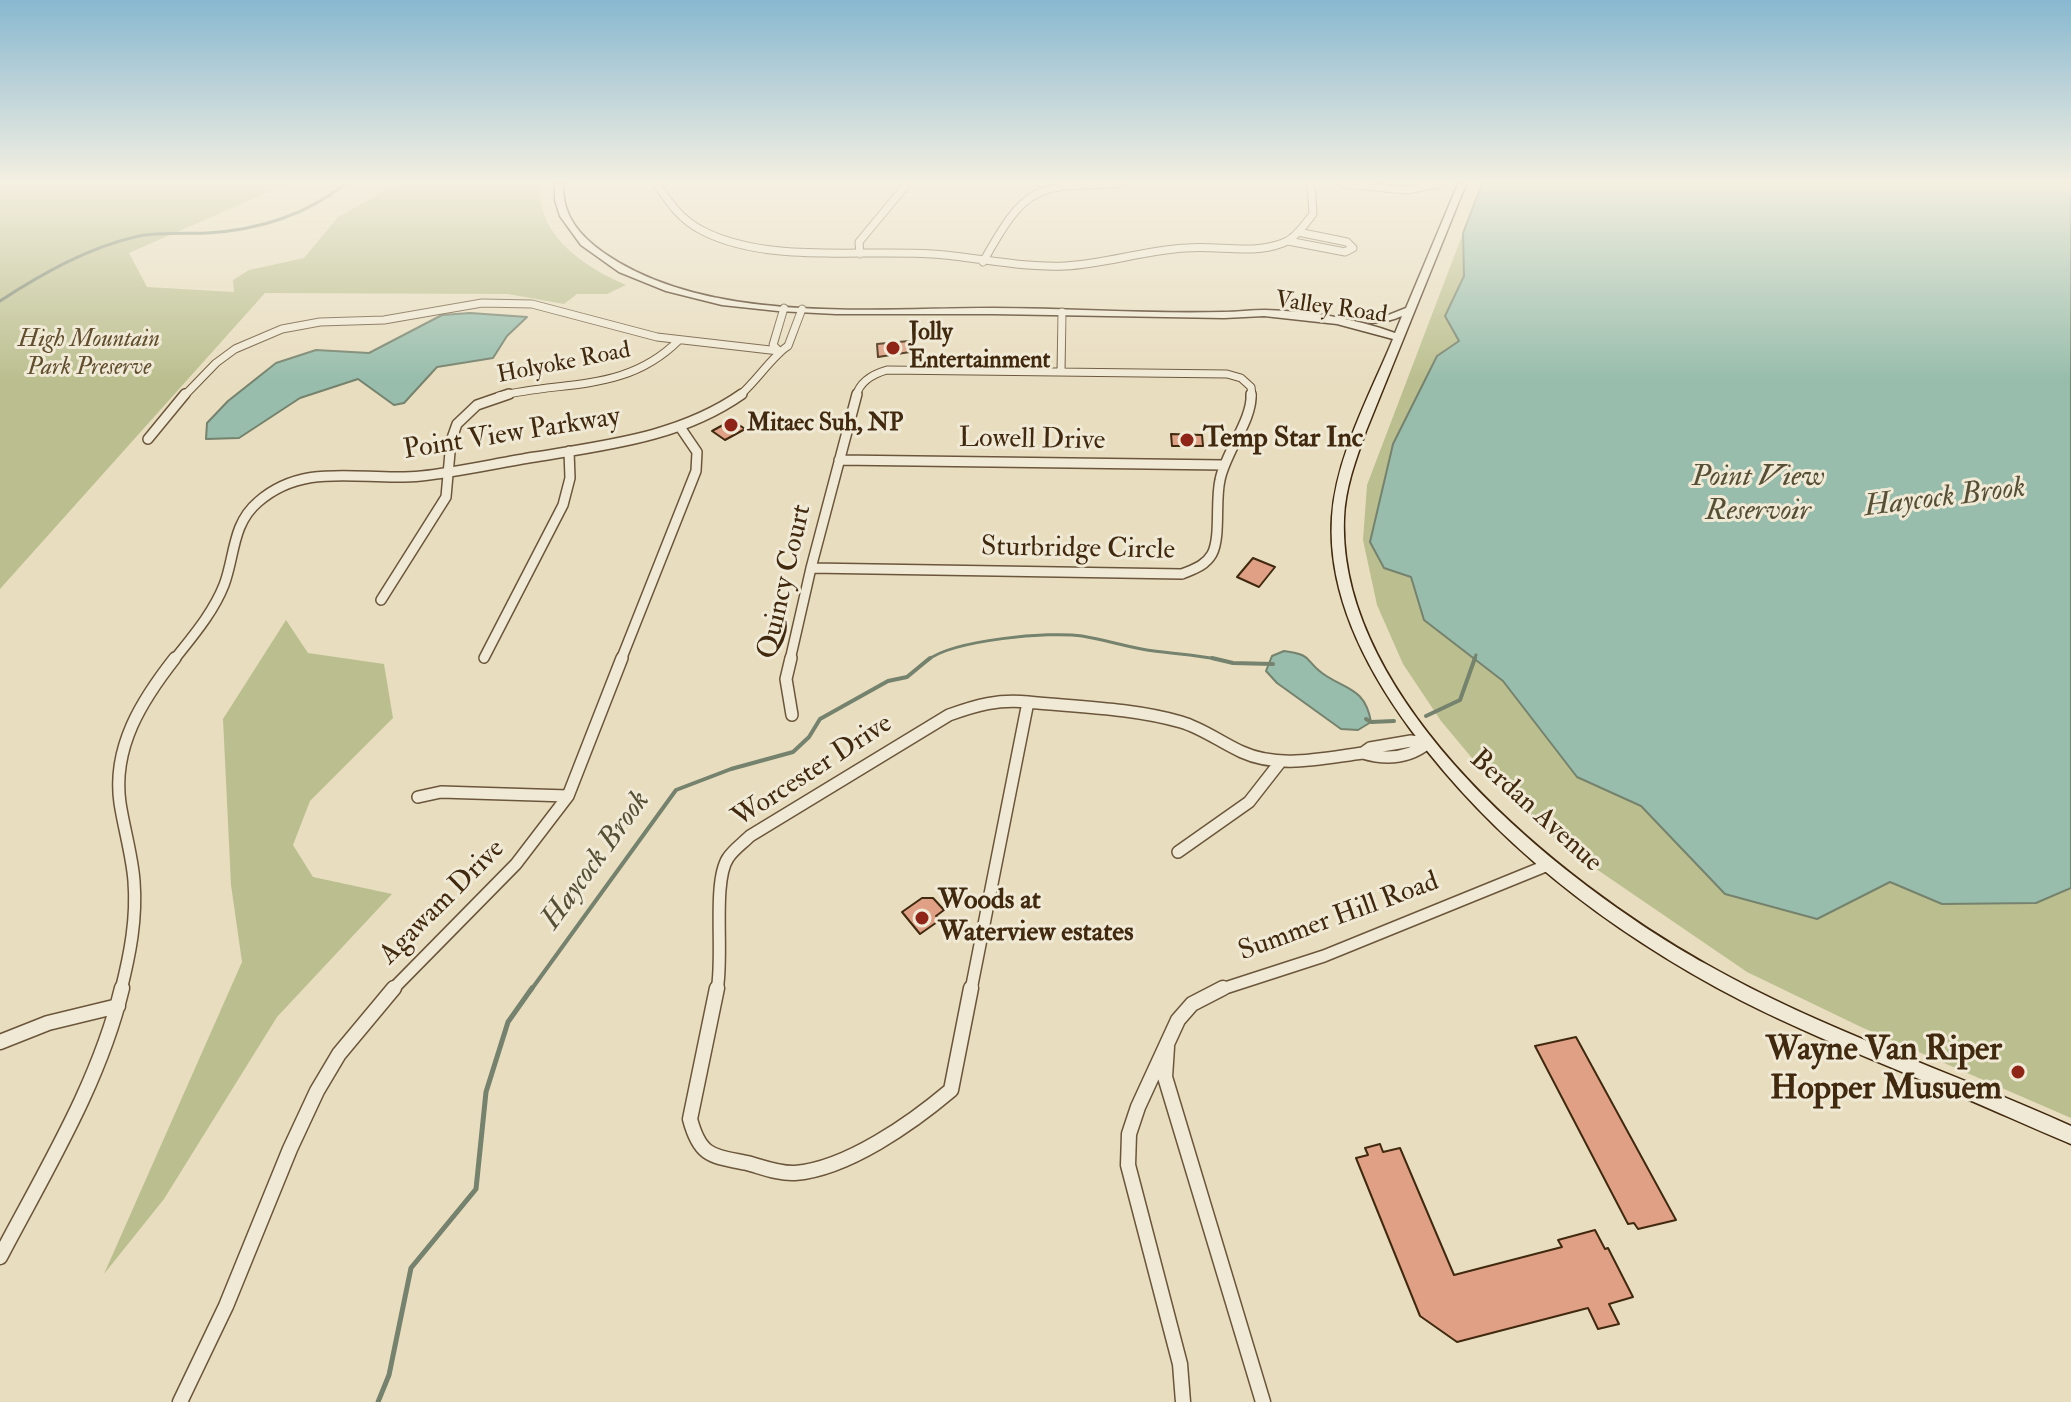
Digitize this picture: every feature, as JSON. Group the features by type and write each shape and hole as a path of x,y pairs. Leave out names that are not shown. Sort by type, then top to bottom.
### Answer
{"main road":[{"name":"Valley Road","path":"592,249 616,267 683,293 731,303 802,309 1224,315 1399,338"},
{"name":"Berdan Avenue","path":"1435,249 1343,480 1338,537 1344,583 1367,646 1391,691 1428,743 1479,803 1548,865 1619,919 1748,995 2071,1135"},
{"path":"1287,315 1376,320 1410,310"},
{"name":"Valley Road","path":"1224,315 1242,312 1287,315 1360,326 1399,338"}],"street":[{"path":"783,249 802,253 931,254 1022,267 1069,266 1173,249"},
{"path":"860,249 860,254"},
{"path":"983,262 991,249"},
{"path":"148,439 215,361 252,340 300,324 387,320 461,304 516,302 544,306 636,333 779,351"},
{"path":"779,351 773,345 784,308"},
{"name":"Point View Parkway","path":"0,1257 72,1122 118,1006 134,919 132,858 120,802 122,754 138,711 150,690 219,596 232,564 241,522 255,505 275,490 316,475 342,471 410,478 635,440 680,427 728,404 768,368 779,351 788,346 802,309"},
{"path":"1061,372 1062,312"},
{"name":"Holyoke Road","path":"381,600 387,583 439,510 448,488 455,428 466,414 483,402 502,395 635,373 662,358 679,340"},
{"name":"Sturbridge Circle","path":"811,568 1188,573 1204,565 1214,551 1215,510 1224,465 1253,399 1251,387 1241,378 1227,374 879,372 866,379 858,389 839,460"},
{"name":"Agawam Drive","path":"180,1402 222,1319 299,1126 337,1057 383,998 538,840 568,796 696,471 697,452 680,427"},
{"path":"484,658 563,505 570,478 569,451"},
{"name":"Lowell Drive","path":"839,460 1224,465"},
{"name":"Quincy Court","path":"792,715 786,679 839,460"},
{"name":"Worcester Drive","path":"1028,702 951,1090 934,1106 834,1164 793,1173 711,1156 696,1143 690,1119 721,971 720,890 726,860 750,836 949,715 981,703 1006,700 1028,702 1153,715 1185,723 1244,753 1268,761 1363,753 1375,758 1419,752 1428,743"},
{"path":"1178,852 1245,808 1270,781 1281,761"},
{"path":"418,797 441,792 568,796"},
{"name":"Summer Hill Road","path":"1183,1402 1180,1364 1128,1165 1129,1134 1178,1020 1192,1004 1226,987 1324,956 1548,865"},
{"path":"0,1042 48,1023 118,1006"},
{"path":"1167,1041 1165,1077 1263,1402"}],"green space":[{"name":"High Mountain Park Preserve","path":"0,249 137,249 129,253 147,287 234,292 233,280 249,270 304,258 311,249 569,249 595,269 626,285 607,294 577,294 564,304 508,294 265,293 0,589"},
{"path":"1457,249 1463,249 1464,276 1445,316 1459,341 1411,577 1424,620 1503,681 1577,777 1641,806 1725,894 1817,919 1890,882 1942,904 2036,903 2071,888 2071,1118 1861,1027 1747,972 1567,849 1487,776 1441,721 1403,664 1377,605 1363,540 1367,485"},
{"path":"286,620 308,653 384,664 393,718 310,801 293,845 313,877 392,894 277,1017 164,1199 104,1274 242,962 231,885 223,719"}],"water":[{"name":"Point View Reservoir","path":"1463,249 2071,249 2071,888 2036,903 1942,904 1890,882 1817,919 1725,894 1641,806 1577,777 1503,681 1424,620 1411,577 1384,568 1370,542 1393,444 1437,356 1459,341 1445,316 1464,276"},
{"path":"470,313 527,317 507,336 493,358 437,367 404,403 394,405 358,379 300,398 239,438 206,439 207,423 228,401 276,363 316,350 369,353 442,315"},
{"path":"1284,651 1304,656 1322,673 1353,691 1364,702 1371,722 1358,730 1341,729 1277,683 1266,671 1272,656"}],"building":[{"name":"Jolly Entertainment","path":"909,341 910,352 878,357 877,344"},
{"name":"Mitaec Suh, NP","path":"732,420 745,429 725,440 712,431"},
{"name":"Temp Star Inc","path":"1171,434 1202,435 1203,446 1172,446"},
{"path":"1253,558 1275,567 1259,587 1237,577"},
{"name":"Woods at Waterview estates","path":"922,898 933,898 944,910 936,916 940,920 920,934 902,912"},
{"path":"1576,1037 1676,1220 1638,1229 1634,1223 1628,1224 1535,1046"},
{"path":"1380,1144 1383,1152 1400,1148 1454,1275 1562,1247 1558,1240 1595,1230 1605,1249 1608,1248 1633,1297 1609,1304 1619,1324 1598,1329 1588,1308 1457,1342 1420,1316 1356,1158 1368,1155 1365,1148"}],"waterway":[{"path":"0,301 50,271 96,249"},
{"name":"Haycock Brook","path":"928,660 940,653 979,642 1067,635 1219,660"},
{"name":"Haycock Brook","path":"1474,660 1476,655"},
{"name":"Haycock Brook","path":"531,990 676,790 731,769 793,752 809,737 820,719 888,681 907,677 930,658"},
{"name":"Haycock Brook","path":"1212,658 1219,660"},
{"name":"Haycock Brook","path":"1426,716 1460,700 1475,658"},
{"name":"Haycock Brook","path":"1219,660 1273,664"},
{"name":"Haycock Brook","path":"1366,719 1371,722 1394,721"},
{"name":"Haycock Brook","path":"378,1402 389,1375 411,1268 476,1189 486,1092 508,1022 532,988"}],"place":[{"name":"Jolly Entertainment","path":"893,348"},
{"name":"Mitaec Suh, NP","path":"731,425"},
{"name":"Temp Star Inc","path":"1187,440"},
{"name":"Woods at Waterview estates","path":"922,918"},
{"name":"Wayne Van Riper Hopper Musuem","path":"2018,1072"}]}
